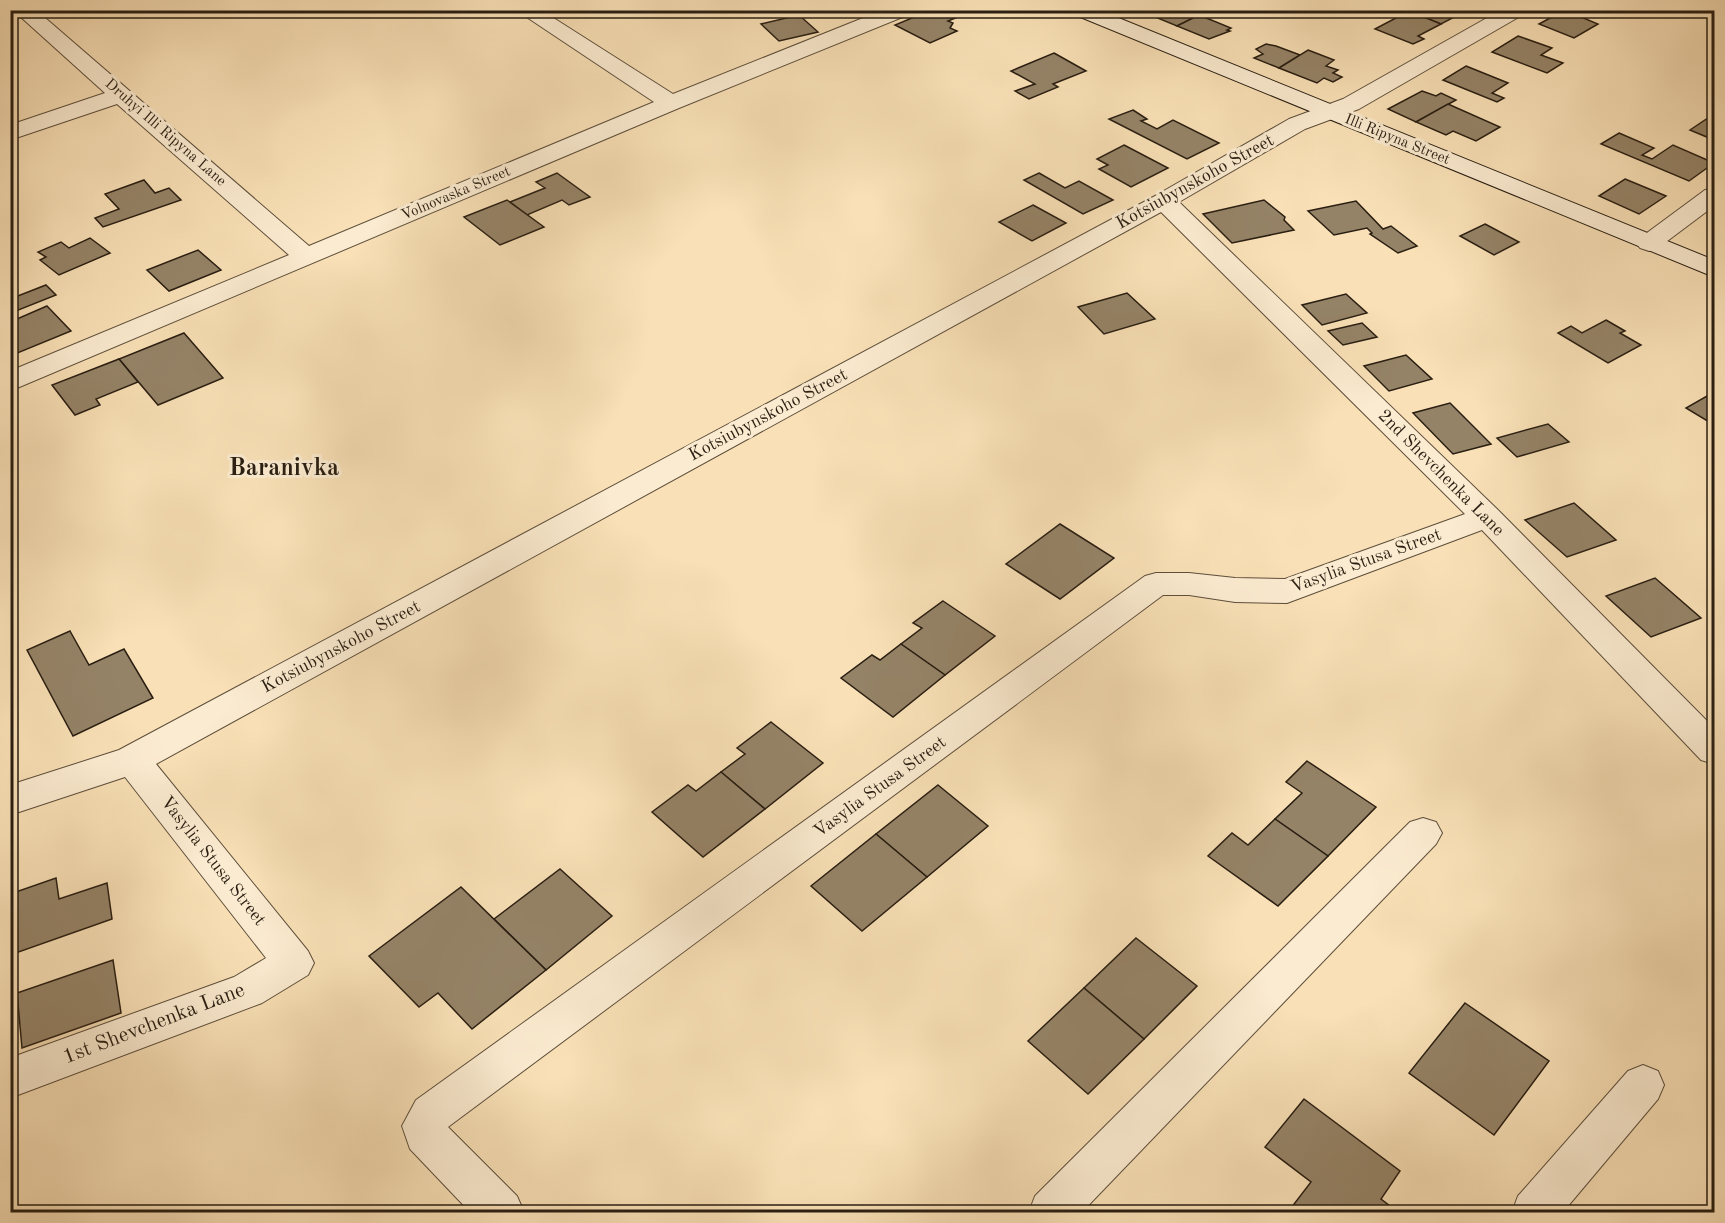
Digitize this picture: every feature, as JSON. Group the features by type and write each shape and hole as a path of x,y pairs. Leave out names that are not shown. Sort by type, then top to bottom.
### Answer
{"street":[{"name":"Druhyi Illi Ripyna Lane","path":"23,10 305,256"},
{"path":"526,10 671,103"},
{"name":"Volnovaska Street","path":"10,382 671,103 903,10"},
{"name":"Illi Ripyna Street","path":"1080,10 1714,269"},
{"name":"Kotsiubynskoho Street","path":"10,800 132,760 1164,201 1297,124 1351,104 1517,10"},
{"path":"10,134 122,95"},
{"path":"1649,243 1714,195"},
{"name":"2nd Shevchenka Lane","path":"1164,201 1487,517 1714,750"},
{"name":"Vasylia Stusa Street","path":"501,1212 425,1134 424,1126 432,1114 1156,584 1287,591 1487,517"},
{"name":"Vasylia Stusa Street","path":"132,760 294,963"},
{"path":"1051,1212 1423,833"},
{"name":"1st Shevchenka Lane","path":"10,1078 248,990 294,963"},
{"path":"1534,1212 1643,1085"}],"building":[{"path":"931,10 954,10 963,15 948,21 953,23 950,28 957,31 930,43 895,25"},
{"path":"1145,10 1188,10 1199,15 1177,26 1143,12"},
{"path":"1451,10 1460,14 1441,24 1409,11"},
{"path":"1409,11 1441,24 1418,36 1424,39 1413,44 1375,29"},
{"path":"1563,11 1598,24 1574,38 1539,24"},
{"path":"799,15 818,32 779,41 761,24"},
{"path":"1199,15 1231,28 1227,30 1230,31 1209,39 1177,26"},
{"path":"1518,36 1552,48 1541,55 1563,63 1547,73 1492,52"},
{"path":"1266,44 1300,55 1279,68 1254,58 1263,54 1256,49"},
{"path":"1308,50 1334,60 1326,66 1338,70 1333,73 1342,77 1333,82 1324,78 1317,83 1279,68"},
{"path":"1054,53 1086,71 1053,84 1058,87 1029,99 1015,91 1035,84 1011,71"},
{"path":"1466,66 1508,83 1492,93 1504,98 1497,102 1443,80"},
{"path":"1422,91 1436,96 1441,93 1456,100 1416,122 1388,109"},
{"path":"1448,104 1500,127 1476,141 1453,131 1446,135 1416,122"},
{"path":"1133,110 1147,119 1141,121 1157,129 1173,120 1219,143 1187,159 1109,119"},
{"path":"1714,114 1714,140 1690,130"},
{"path":"1619,133 1654,148 1642,155 1652,159 1673,145 1714,163 1689,181 1601,144"},
{"path":"1124,145 1168,168 1131,187 1099,169 1108,165 1097,159"},
{"path":"557,173 590,197 569,205 562,200 527,215 510,202 545,188 536,182"},
{"path":"1039,173 1065,188 1079,181 1113,200 1083,214 1024,180"},
{"path":"1625,179 1666,196 1639,214 1599,196"},
{"path":"144,180 155,193 169,188 181,200 103,227 95,218 119,209 105,194"},
{"path":"507,200 544,227 500,245 464,217"},
{"path":"1264,200 1285,217 1284,220 1294,230 1232,243 1203,214"},
{"path":"1356,201 1383,229 1391,226 1417,246 1398,253 1370,234 1372,233 1367,228 1334,235 1308,211"},
{"path":"1033,205 1066,223 1032,241 999,222"},
{"path":"1485,224 1519,242 1494,255 1460,236"},
{"path":"90,238 110,253 59,275 40,260 46,257 38,252 61,242 69,248"},
{"path":"198,250 221,270 169,291 147,270"},
{"path":"46,285 56,295 16,311 10,306 10,299"},
{"path":"1127,293 1155,319 1104,334 1078,307"},
{"path":"1346,294 1367,313 1322,325 1302,305"},
{"path":"47,306 71,331 15,354 10,350 10,322"},
{"path":"1606,320 1625,331 1620,333 1641,345 1608,363 1558,333 1571,326 1582,333"},
{"path":"1362,323 1377,337 1343,345 1328,331"},
{"path":"184,333 223,378 158,405 119,359"},
{"path":"1406,355 1432,379 1389,391 1364,366"},
{"path":"119,359 138,382 96,399 100,405 75,415 52,385"},
{"path":"1714,392 1714,425 1686,408"},
{"path":"1450,403 1491,444 1453,454 1413,413"},
{"path":"1548,424 1569,442 1517,457 1497,438"},
{"path":"1574,503 1616,540 1567,557 1525,520"},
{"path":"1060,524 1114,558 1060,599 1006,564"},
{"path":"1655,578 1701,618 1651,637 1606,596"},
{"path":"943,601 995,636 945,675 901,644 922,628 913,623"},
{"path":"70,631 89,665 124,649 153,698 73,736 27,650"},
{"path":"901,644 945,675 893,717 841,678 872,655 880,660"},
{"path":"771,722 823,763 765,809 721,772 745,754 737,748"},
{"path":"1307,761 1376,807 1328,856 1275,819 1302,793 1286,782"},
{"path":"721,772 765,809 703,857 652,812 688,785 696,791"},
{"path":"938,785 988,826 927,877 876,834"},
{"path":"1275,819 1328,856 1278,906 1208,856 1232,833 1248,845"},
{"path":"876,834 927,877 862,931 811,886"},
{"path":"560,869 612,916 546,970 494,919"},
{"path":"56,878 59,899 107,883 112,919 10,955 10,894"},
{"path":"461,887 546,970 472,1029 438,993 419,1007 369,956"},
{"path":"1136,938 1197,986 1144,1039 1084,988"},
{"path":"113,960 121,1013 22,1048 17,993"},
{"path":"1084,988 1144,1039 1088,1094 1028,1041"},
{"path":"1465,1003 1549,1061 1494,1135 1409,1073"},
{"path":"1304,1099 1400,1171 1381,1199 1398,1212 1288,1212 1311,1182 1265,1147"}],"district":[{"name":"Baranivka","path":"284,469"}]}
